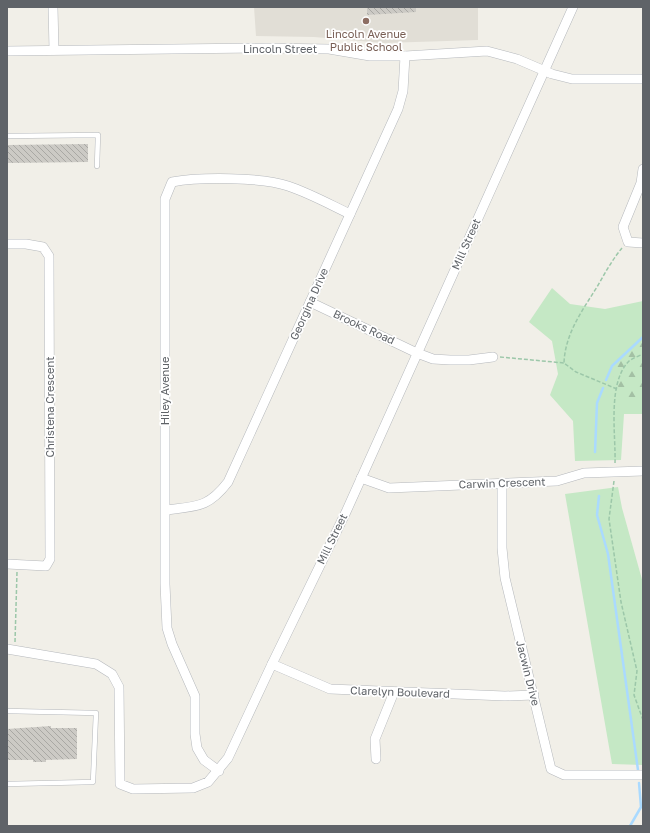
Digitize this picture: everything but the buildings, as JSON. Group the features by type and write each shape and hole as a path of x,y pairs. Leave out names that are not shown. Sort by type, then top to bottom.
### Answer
{"street":[{"path":"53,7 54,50"},
{"name":"Mill Street","path":"10,650 96,664 112,674 119,687 120,784 133,789 192,788 208,782 219,771 228,758 361,478 573,7"},
{"name":"Lincoln Street","path":"7,51 329,49 370,56 405,56 487,51 516,59 544,71 572,79 643,79"},
{"name":"Georgina Drive","path":"166,510 196,507 217,496 228,482 398,109 403,91 405,56"},
{"path":"643,169 641,183 623,228 628,242 643,243"},
{"name":"Hiley Avenue","path":"219,771 204,760 197,748 195,734 195,696 172,644 167,628 165,584 165,199 172,182 186,180 261,180 287,185 350,214"},
{"name":"Christena Crescent","path":"7,244 26,244 43,247 49,256 50,558 46,566 7,564"},
{"name":"Brooks Road","path":"310,302 417,353 433,358 469,360 493,357"},
{"name":"Carwin Crescent","path":"361,478 389,488 557,481 584,473 643,471"},
{"name":"Jacwin Drive","path":"502,484 502,548 505,578 551,769 564,775 643,775"},
{"name":"Clarelyn Boulevard","path":"272,664 330,690 534,695"},
{"path":"376,759 375,739 394,692"}],"lane":[{"path":"7,136 98,135 97,166"},
{"path":"7,711 96,713 93,782 7,784"}],"path":[{"path":"564,363 565,351 580,311 612,260 628,242"},
{"path":"643,354 630,360 620,375 617,389 614,416 615,471 609,520 621,602 637,671 634,695 643,720"},
{"path":"493,357 564,363 576,372 617,389"},
{"path":"10,650 16,627 17,564"}],"shaded area":[{"name":"Lincoln Avenue Public School","path":"254,7 478,7 478,40 384,43 314,37 256,36"}],"green space":[{"path":"552,288 570,304 605,309 643,301 643,414 624,414 621,460 575,461 573,421 550,395 558,374 552,341 529,322"},
{"path":"643,342 643,396 629,398 613,381 618,355"},
{"path":"618,487 622,508 643,583 643,765 612,764 565,494"}],"waterway":[{"path":"606,380 612,366 643,337"},
{"path":"595,452 597,403 603,388"},
{"path":"599,496 597,515 608,554 638,770"},
{"path":"630,826 641,807 639,783"}],"place":[{"name":"Lincoln Avenue Public School","path":"366,21"}]}
